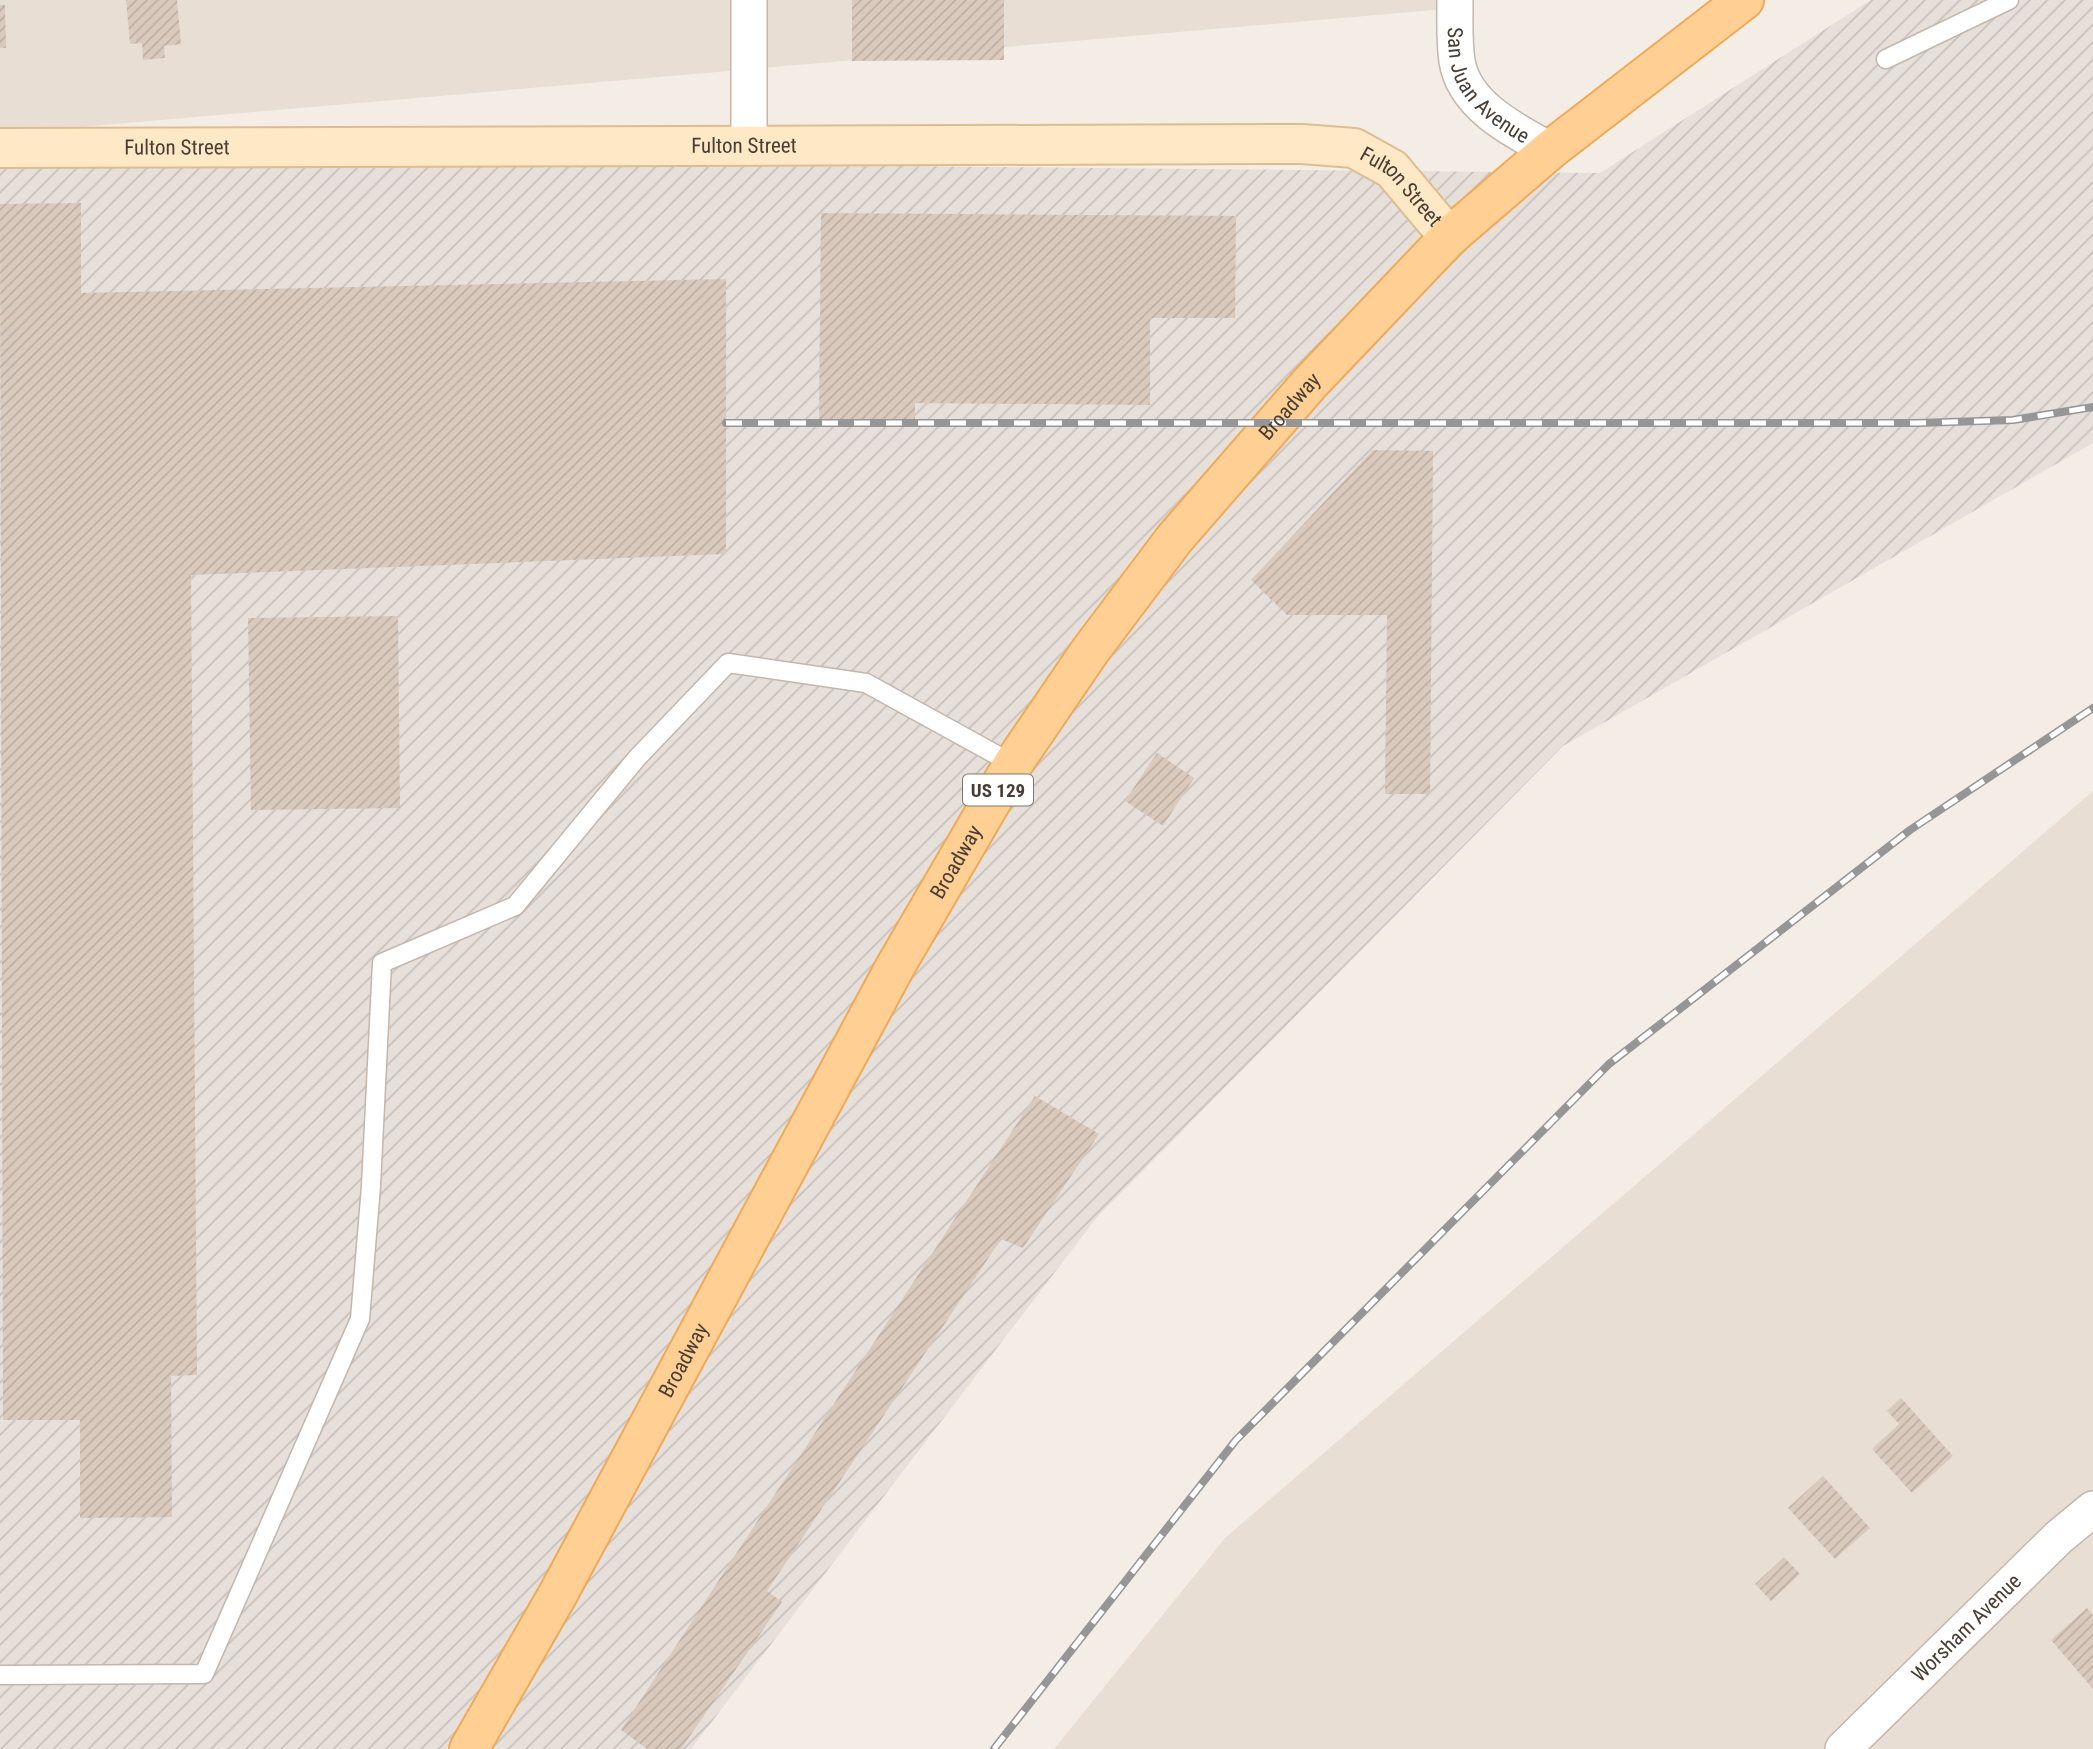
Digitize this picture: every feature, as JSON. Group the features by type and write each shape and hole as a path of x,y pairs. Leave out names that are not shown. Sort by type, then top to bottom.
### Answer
{"main road":[{"name":"Broadway","path":"469,1749 571,1569 895,967 1013,764 1090,651 1175,538 1310,383 1449,237 1550,150 1744,0"}],"street":[{"path":"749,0 749,147"},
{"name":"San Juan Avenue","path":"1455,0 1457,63 1468,87 1503,124 1550,150"},
{"name":"Fulton Street","path":"0,148 1302,144 1354,148 1392,169 1449,237"},
{"name":"Worsham Avenue","path":"1843,1749 2059,1538 2093,1509"}],"lane":[{"path":"1886,59 2009,0"},
{"path":"0,1675 204,1674 360,1319 371,1185 382,963 515,906 637,758 728,663 866,683 1013,764"}],"shaded area":[{"path":"0,0 1463,0 1445,9 0,134"},
{"path":"1871,0 2093,0 2093,443 1563,746 1097,1217 691,1749 0,1749 0,157 1600,173"},
{"path":"2093,791 2093,1749 1054,1749 1225,1538"}],"building":[{"path":"126,0 177,0 181,44 164,46 165,58 143,60 142,43 130,44"},
{"path":"852,0 1004,0 1004,60 852,61"},
{"path":"0,5 5,5 6,48 0,48"},
{"path":"81,203 81,293 726,279 726,554 191,575 197,1375 171,1376 172,1517 80,1518 80,1420 3,1420 0,204"},
{"path":"821,213 1236,216 1235,318 1150,318 1150,405 915,403 915,421 819,420"},
{"path":"1373,450 1433,451 1430,794 1385,794 1387,615 1287,615 1251,580"},
{"path":"398,616 400,808 251,810 248,618"},
{"path":"1157,753 1194,778 1163,826 1125,801"},
{"path":"1035,1096 1099,1134 1023,1248 1001,1239 767,1591 782,1602 681,1749 647,1749 621,1730"},
{"path":"1901,1398 1953,1456 1912,1493 1872,1449 1899,1424 1887,1411"},
{"path":"1823,1476 1870,1528 1835,1559 1788,1508"},
{"path":"1784,1557 1800,1574 1771,1601 1755,1584"},
{"path":"2087,1608 2093,1615 2093,1689 2051,1640"}],"railway":[{"path":"726,423 1917,423 2013,420 2093,407"},
{"path":"994,1749 1236,1440 1609,1064 1910,830 2093,708"}]}
